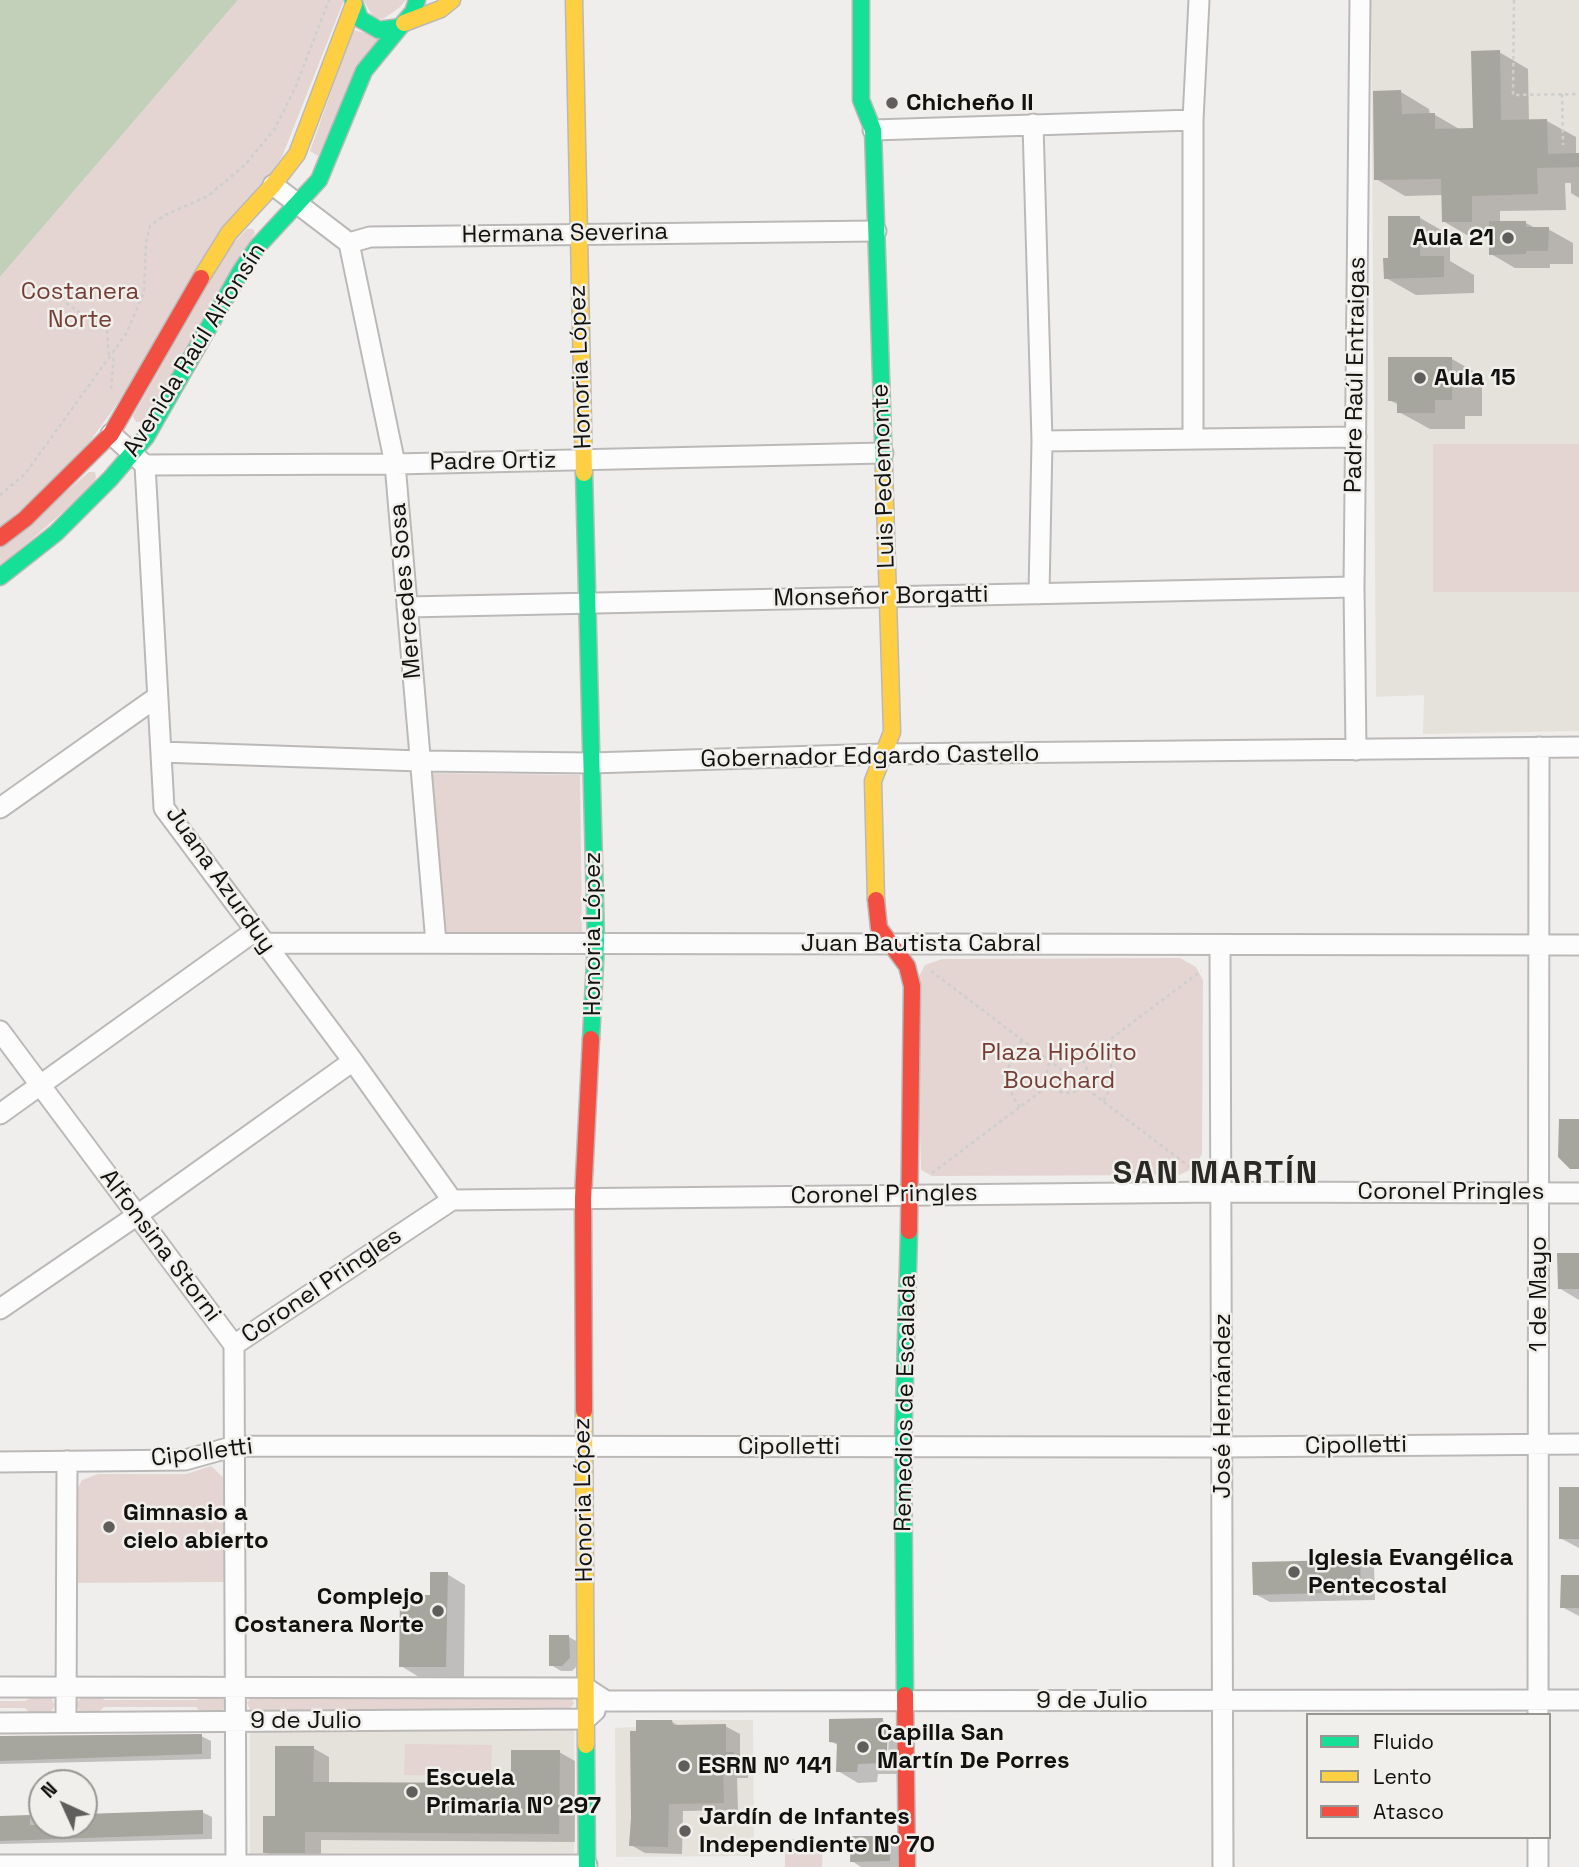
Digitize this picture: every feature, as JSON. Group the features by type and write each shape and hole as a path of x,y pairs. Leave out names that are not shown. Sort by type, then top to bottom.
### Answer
{"street":[{"name":"Avenida Raúl Alfonsín","path":"0,577 33,553 139,459 146,437 242,269 258,246 319,180 364,71 413,12 416,0"},
{"path":"402,25 441,9 452,0"},
{"name":"Honoria López","path":"574,0 596,943 583,1198 587,1866"},
{"name":"Luis Pedemonte","path":"861,0 862,100 873,130 892,732 873,781 877,918 879,928 894,944"},
{"path":"1193,439 1193,120 1199,0"},
{"name":"Padre Raúl Entraigas","path":"1356,750 1354,587 1360,0"},
{"name":"Avenida Raúl Alfonsín","path":"353,2 360,19 370,27 379,30 402,25"},
{"name":"Avenida Raúl Alfonsín","path":"0,538 26,519 111,434 215,253 297,154 353,2"},
{"path":"873,130 1193,120"},
{"path":"1033,124 1042,441 1039,594"},
{"path":"273,185 349,243"},
{"name":"Hermana Severina","path":"349,243 370,237 876,231"},
{"name":"Mercedes Sosa","path":"349,243 395,464 436,943"},
{"path":"111,434 139,459"},
{"path":"1042,441 1356,438"},
{"name":"Padre Ortiz","path":"139,459 395,464 883,453"},
{"name":"Juana Azurduy","path":"139,459 164,808 353,1061 452,1200"},
{"name":"Monseñor Borgatti","path":"407,607 1354,587"},
{"path":"0,808 158,697"},
{"name":"1 de Mayo","path":"1538,1707 1539,747"},
{"name":"Gobernador Edgardo Castello","path":"161,752 420,761 591,763 883,754 1579,747"},
{"path":"0,1114 260,937"},
{"name":"Juan Bautista Cabral","path":"260,937 436,943 894,944 1220,951 1579,945"},
{"name":"Remedios de Escalada","path":"894,944 907,966 912,986 903,1447 907,1867"},
{"name":"José Hernández","path":"1220,951 1223,1192 1223,1867"},
{"name":"Alfonsina Storni","path":"0,1031 234,1345 236,1866"},
{"path":"0,1309 353,1061"},
{"name":"Coronel Pringles","path":"234,1345 452,1200 910,1192 1579,1193"},
{"name":"Cipolletti","path":"0,1462 185,1460 235,1446 1223,1447 1579,1444"},
{"path":"66,1722 67,1461"},
{"name":"9 de Julio","path":"0,1688 586,1688"},
{"path":"586,1688 606,1701 586,1719"},
{"name":"9 de Julio","path":"606,1701 1223,1701 1538,1707 1579,1700"},
{"name":"9 de Julio","path":"0,1723 586,1719"},
{"path":"1538,1839 1538,1867"},
{"path":"0,1865 587,1866"}],"path":[{"path":"0,495 25,474 126,334 145,292 146,243 150,226 165,215 208,196 245,165 274,130 296,86 329,0"},
{"path":"1514,0 1513,95 1579,94"},
{"path":"1562,94 1563,145"},
{"path":"66,303 107,331 109,358"},
{"path":"910,1192 1103,1045 1220,951"},
{"path":"923,965 1223,1192"},
{"path":"1020,1107 1013,1097 1008,1072 1015,1048 1022,1040"},
{"path":"1103,1045 1110,1058 1112,1074 1109,1091 1103,1101"},
{"path":"1067,1053 1082,1060 1087,1070 1083,1085 1069,1094 1056,1091 1046,1076 1051,1061 1060,1054 1067,1053"}],"shaded area":[{"path":"0,0 238,0 0,277"},
{"path":"1371,0 1579,0 1579,731 1423,734 1424,695 1376,697"},
{"name":"ESRN Nº 141","path":"636,1720 753,1720 754,1856 616,1857 615,1728 636,1727"},
{"name":"Escuela Primaria Nº 297","path":"574,1730 574,1853 250,1854 250,1731"}],"green space":[{"name":"Costanera Norte","path":"238,0 344,0 282,157 112,411 74,463 0,528 0,277"},
{"path":"363,0 406,0 383,19 374,18"},
{"path":"353,30 379,36 318,156 310,151"},
{"path":"247,229 253,229 255,233 143,422 136,422 133,416 229,248"},
{"path":"1433,444 1579,444 1579,592 1433,592"},
{"path":"89,472 95,472 94,485 0,567 0,548"},
{"path":"431,773 580,775 582,933 445,934"},
{"name":"Plaza Hipólito Bouchard","path":"1180,958 1196,967 1203,980 1202,1154 1194,1168 1179,1175 932,1176 921,1170 916,982 925,965 942,959"},
{"path":"211,1466 225,1479 225,1582 75,1583 74,1496 82,1480 98,1474 186,1474"},
{"path":"99,1693 104,1700 197,1700 207,1694 216,1694 227,1704 222,1711 203,1715 196,1707 104,1707 96,1715 85,1715 79,1711 76,1703 82,1697"},
{"path":"36,1695 51,1698 55,1705 51,1712 32,1715 25,1708 0,1708 0,1701 25,1701"},
{"path":"253,1696 570,1696 574,1703 569,1710 256,1715 247,1702"},
{"path":"405,1744 492,1745 491,1776 404,1775"},
{"path":"785,1839 823,1839 822,1867 785,1867"}],"building":[{"path":"1500,50 1501,120 1547,119 1548,154 1579,153 1579,167 1537,168 1538,194 1472,196 1472,222 1442,222 1441,179 1374,180 1373,91 1401,90 1402,114 1435,113 1435,129 1473,128 1471,51"},
{"path":"1388,216 1420,216 1420,256 1444,256 1444,277 1384,279 1383,258 1388,258"},
{"name":"Aula 21","path":"1489,221 1526,221 1526,227 1549,227 1548,251 1489,255"},
{"name":"Aula 15","path":"1388,357 1452,357 1452,400 1435,400 1435,413 1397,413 1397,401 1388,401"},
{"path":"1559,1119 1579,1119 1579,1169 1570,1169 1558,1157"},
{"path":"1557,1253 1579,1253 1579,1289 1558,1289"},
{"path":"1559,1487 1579,1487 1579,1539 1559,1539"},
{"name":"Iglesia Evangélica Pentecostal","path":"1360,1553 1361,1592 1253,1595 1252,1562 1346,1560 1346,1554"},
{"path":"430,1572 448,1572 446,1667 399,1667 400,1595 430,1595"},
{"path":"1561,1575 1579,1575 1579,1608 1560,1608"},
{"path":"549,1635 569,1635 570,1658 562,1666 549,1666"},
{"name":"Capilla San Martín De Porres","path":"883,1718 882,1727 888,1728 887,1752 882,1752 882,1763 858,1764 857,1772 836,1772 837,1743 829,1742 829,1719"},
{"name":"ESRN Nº 141","path":"636,1720 672,1720 673,1725 726,1724 726,1752 734,1752 734,1771 723,1771 724,1803 669,1804 668,1847 629,1846 630,1731 636,1731"},
{"path":"202,1734 202,1754 0,1761 0,1736"},
{"name":"Escuela Primaria Nº 297","path":"275,1746 314,1746 313,1782 511,1783 511,1750 560,1750 559,1834 305,1832 305,1853 263,1853 263,1816 275,1816"},
{"path":"203,1810 203,1834 98,1838 98,1814"},
{"path":"28,1815 28,1839 58,1839 0,1841 0,1816"},
{"path":"851,1836 890,1836 890,1861 850,1862"}],"traffic: fast":[{"path":"353,0 360,19 379,30 400,27 413,12 417,0"},
{"path":"861,0 861,100 873,130 884,469"},
{"path":"0,577 56,533 110,479 146,437 242,269 258,246 319,180 364,71 400,27"},
{"path":"584,473 596,943 591,1039"},
{"path":"905,1695 903,1446 909,1231"},
{"path":"586,1745 587,1867"}],"traffic: slow":[{"path":"404,23 441,9 452,0"},
{"path":"574,0 584,473"},
{"path":"201,278 229,233 297,154 354,4"},
{"path":"876,900 873,781 892,732 884,469"},
{"path":"584,1411 586,1745"}],"traffic: jam":[{"path":"0,538 25,519 111,434 201,278"},
{"path":"876,900 879,928 907,966 912,986 909,1231"},
{"path":"584,1411 583,1198 591,1039"},
{"path":"905,1695 907,1867"}],"place":[{"name":"Chicheño II","path":"892,103"},
{"name":"Aula 21","path":"1508,238"},
{"name":"Aula 15","path":"1420,378"},
{"name":"Gimnasio a cielo abierto","path":"109,1527"},
{"name":"Iglesia Evangélica Pentecostal","path":"1294,1572"},
{"name":"Complejo Costanera Norte","path":"438,1611"},
{"name":"Capilla San Martín De Porres","path":"863,1747"},
{"name":"ESRN Nº 141","path":"684,1766"},
{"name":"Escuela Primaria Nº 297","path":"412,1792"},
{"name":"Jardín de Infantes Independiente Nº 70","path":"685,1831"}],"district":[{"name":"SAN MARTÍN","path":"1216,1174"}]}
